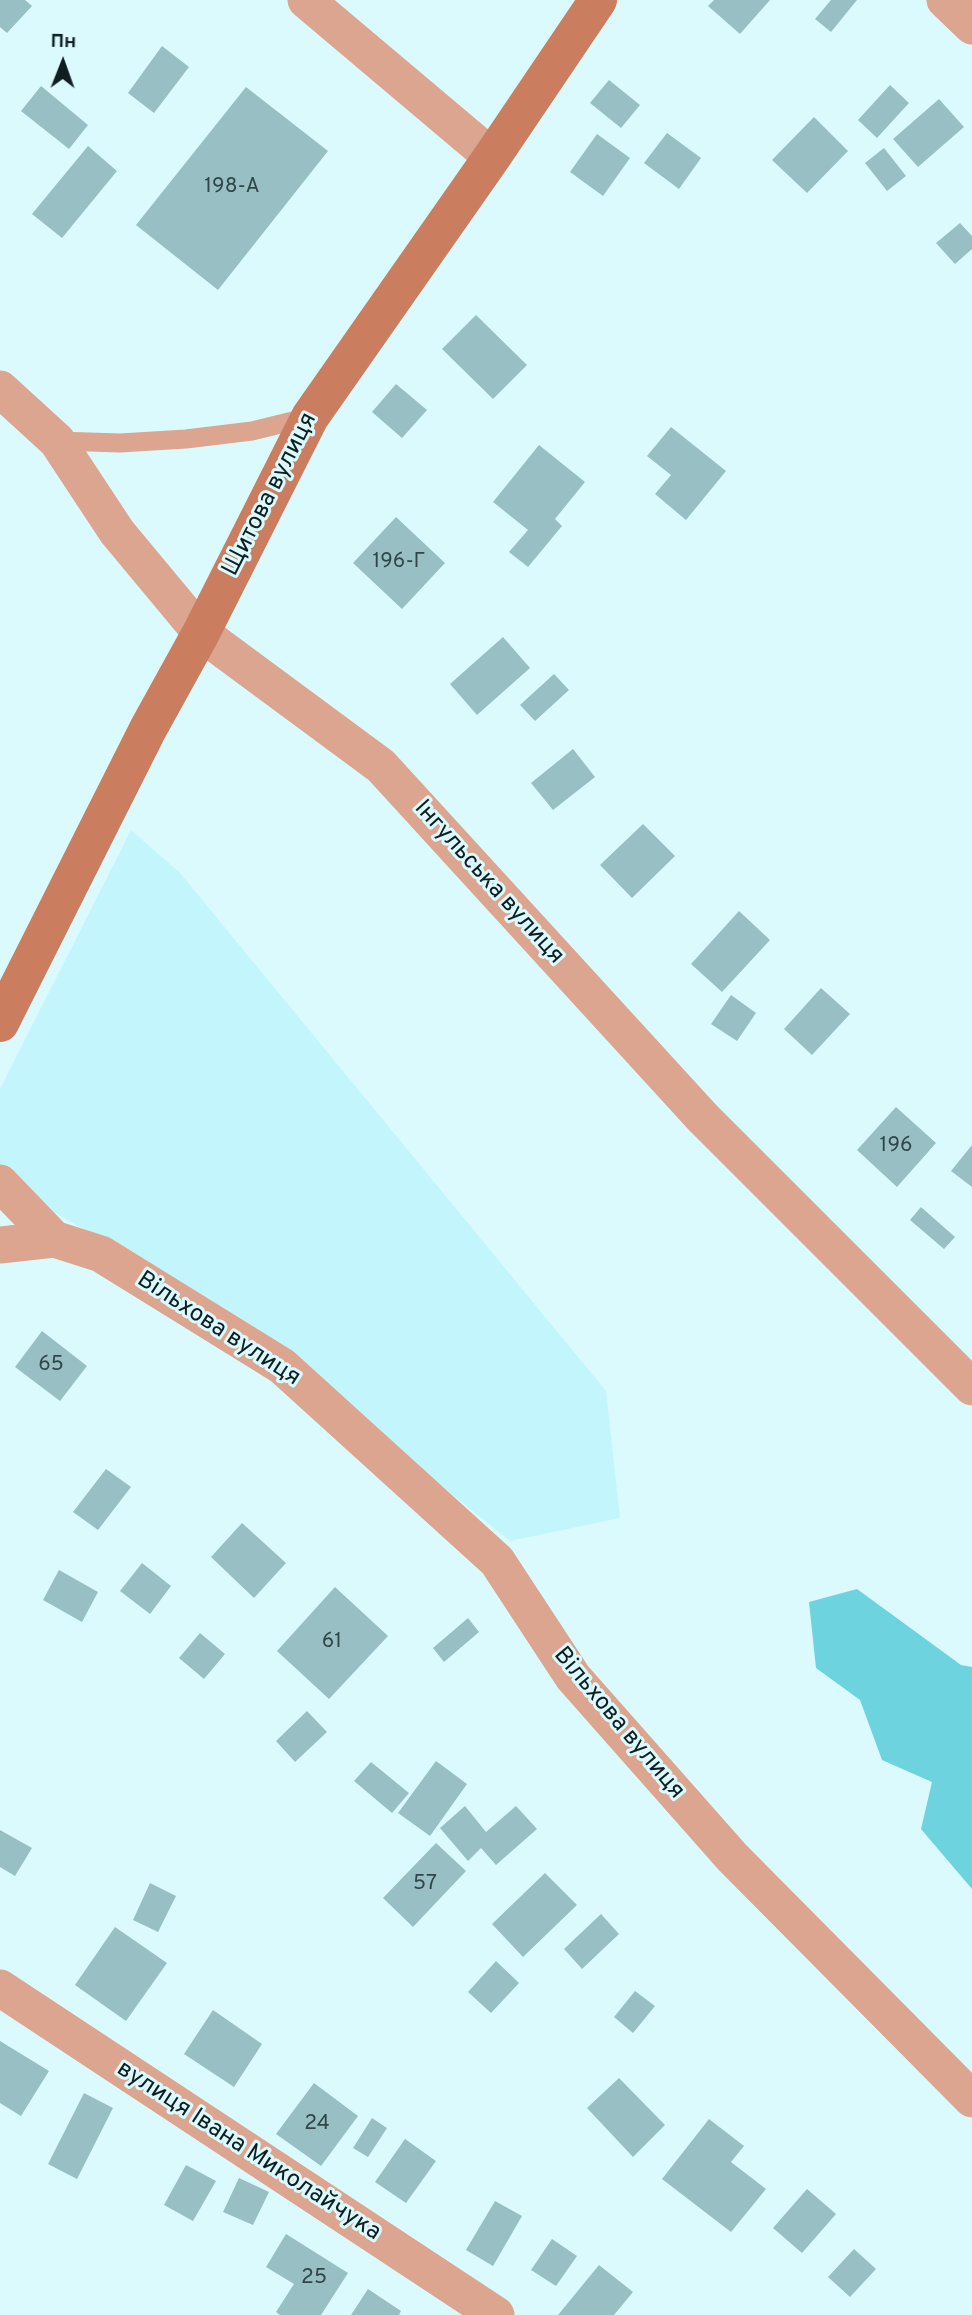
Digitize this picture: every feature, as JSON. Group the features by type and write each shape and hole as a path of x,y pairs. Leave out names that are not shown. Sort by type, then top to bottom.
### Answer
{"street":[{"path":"306,0 492,157"},
{"name":"Щитова вулиця","path":"0,1023 310,416 492,157 598,0"},
{"path":"945,0 972,26"},
{"name":"Інгульська вулиця","path":"0,389 57,441 117,532 201,633 381,766 703,1118 972,1387"},
{"path":"0,1183 54,1239"},
{"name":"Вільхова вулиця","path":"0,1245 54,1239 101,1254 282,1366 497,1561 573,1677 732,1857 972,2099"},
{"name":"вулиця Івана Миколайчука","path":"0,1988 496,2315"}],"lane":[{"path":"57,441 120,443 186,439 251,431 310,416"}],"shaded area":[{"path":"131,830 180,873 606,1391 620,1518 510,1541 275,1352 116,1248 17,1191 0,1171 0,1089"}],"water":[{"path":"857,1589 961,1665 972,1667 972,1889 921,1829 932,1782 882,1760 860,1700 816,1668 809,1602"}],"building":[{"path":"0,0 25,0 32,6 7,33 0,27"},
{"path":"714,0 770,0 740,34 708,6"},
{"path":"831,0 857,0 831,32 815,19"},
{"path":"162,46 189,67 154,113 128,93"},
{"path":"609,80 640,105 621,128 590,103"},
{"path":"890,85 909,103 877,138 858,120"},
{"path":"41,86 88,125 69,149 21,111"},
{"path":"246,87 328,151 218,290 136,225"},
{"path":"939,99 964,127 918,167 893,139"},
{"path":"814,117 848,151 807,193 772,160"},
{"path":"667,133 701,158 679,189 644,163"},
{"path":"597,134 630,158 603,196 570,172"},
{"path":"88,146 117,171 62,238 32,214"},
{"path":"884,148 906,176 887,191 865,163"},
{"path":"960,223 972,236 972,249 955,264 936,243"},
{"path":"476,315 527,365 493,399 442,349"},
{"path":"396,384 427,410 402,438 372,412"},
{"path":"671,427 726,471 686,520 655,494 671,475 647,456"},
{"path":"539,445 585,482 555,519 562,526 528,567 509,552 528,530 493,502"},
{"path":"396,517 445,563 402,609 353,563"},
{"path":"503,637 530,668 477,715 450,684"},
{"path":"554,674 569,690 535,721 520,705"},
{"path":"573,749 595,777 553,810 531,783"},
{"path":"643,824 675,856 632,898 600,865"},
{"path":"739,911 770,940 722,992 691,964"},
{"path":"821,988 850,1014 812,1055 784,1029"},
{"path":"731,995 756,1013 737,1041 711,1024"},
{"path":"896,1107 936,1143 897,1187 857,1150"},
{"path":"972,1145 972,1187 951,1171"},
{"path":"921,1207 955,1237 944,1249 910,1220"},
{"path":"42,1331 87,1366 60,1401 15,1367"},
{"path":"106,1469 131,1487 98,1530 73,1512"},
{"path":"242,1523 286,1563 254,1598 211,1557"},
{"path":"142,1563 171,1586 150,1614 120,1591"},
{"path":"59,1570 98,1592 82,1622 43,1600"},
{"path":"335,1587 388,1636 329,1699 277,1651"},
{"path":"468,1618 479,1632 444,1662 433,1648"},
{"path":"200,1633 225,1654 204,1679 179,1658"},
{"path":"307,1711 327,1732 295,1762 276,1741"},
{"path":"436,1761 467,1784 430,1836 398,1813"},
{"path":"371,1762 409,1793 392,1813 354,1781"},
{"path":"465,1806 486,1832 516,1806 537,1829 496,1865 481,1848 468,1861 440,1828"},
{"path":"0,1830 32,1848 15,1876 0,1867"},
{"path":"436,1843 466,1871 413,1927 383,1898"},
{"path":"545,1873 577,1905 523,1957 492,1924"},
{"path":"150,1883 176,1896 158,1932 133,1920"},
{"path":"601,1914 619,1934 582,1969 564,1949"},
{"path":"115,1927 167,1963 126,2021 75,1985"},
{"path":"496,1961 519,1983 491,2013 468,1992"},
{"path":"635,1991 655,2006 633,2033 614,2017"},
{"path":"213,2010 262,2044 234,2087 184,2054"},
{"path":"0,2041 49,2071 21,2116 0,2103"},
{"path":"619,2078 665,2125 633,2157 587,2108"},
{"path":"314,2083 358,2116 321,2166 276,2134"},
{"path":"84,2093 113,2108 77,2179 48,2164"},
{"path":"372,2118 387,2128 368,2157 353,2148"},
{"path":"709,2119 744,2146 731,2162 766,2189 731,2232 662,2179"},
{"path":"405,2139 436,2161 406,2203 375,2182"},
{"path":"186,2165 216,2181 193,2221 164,2205"},
{"path":"239,2178 269,2192 253,2225 223,2212"},
{"path":"807,2189 836,2214 802,2253 773,2228"},
{"path":"495,2201 522,2216 493,2266 466,2250"},
{"path":"286,2234 348,2273 321,2315 280,2315 276,2312 294,2284 266,2267"},
{"path":"552,2239 577,2256 556,2286 531,2270"},
{"path":"854,2249 876,2269 850,2297 828,2277"},
{"path":"599,2265 633,2292 614,2315 558,2315"},
{"path":"368,2289 401,2311 399,2315 351,2315"}]}
